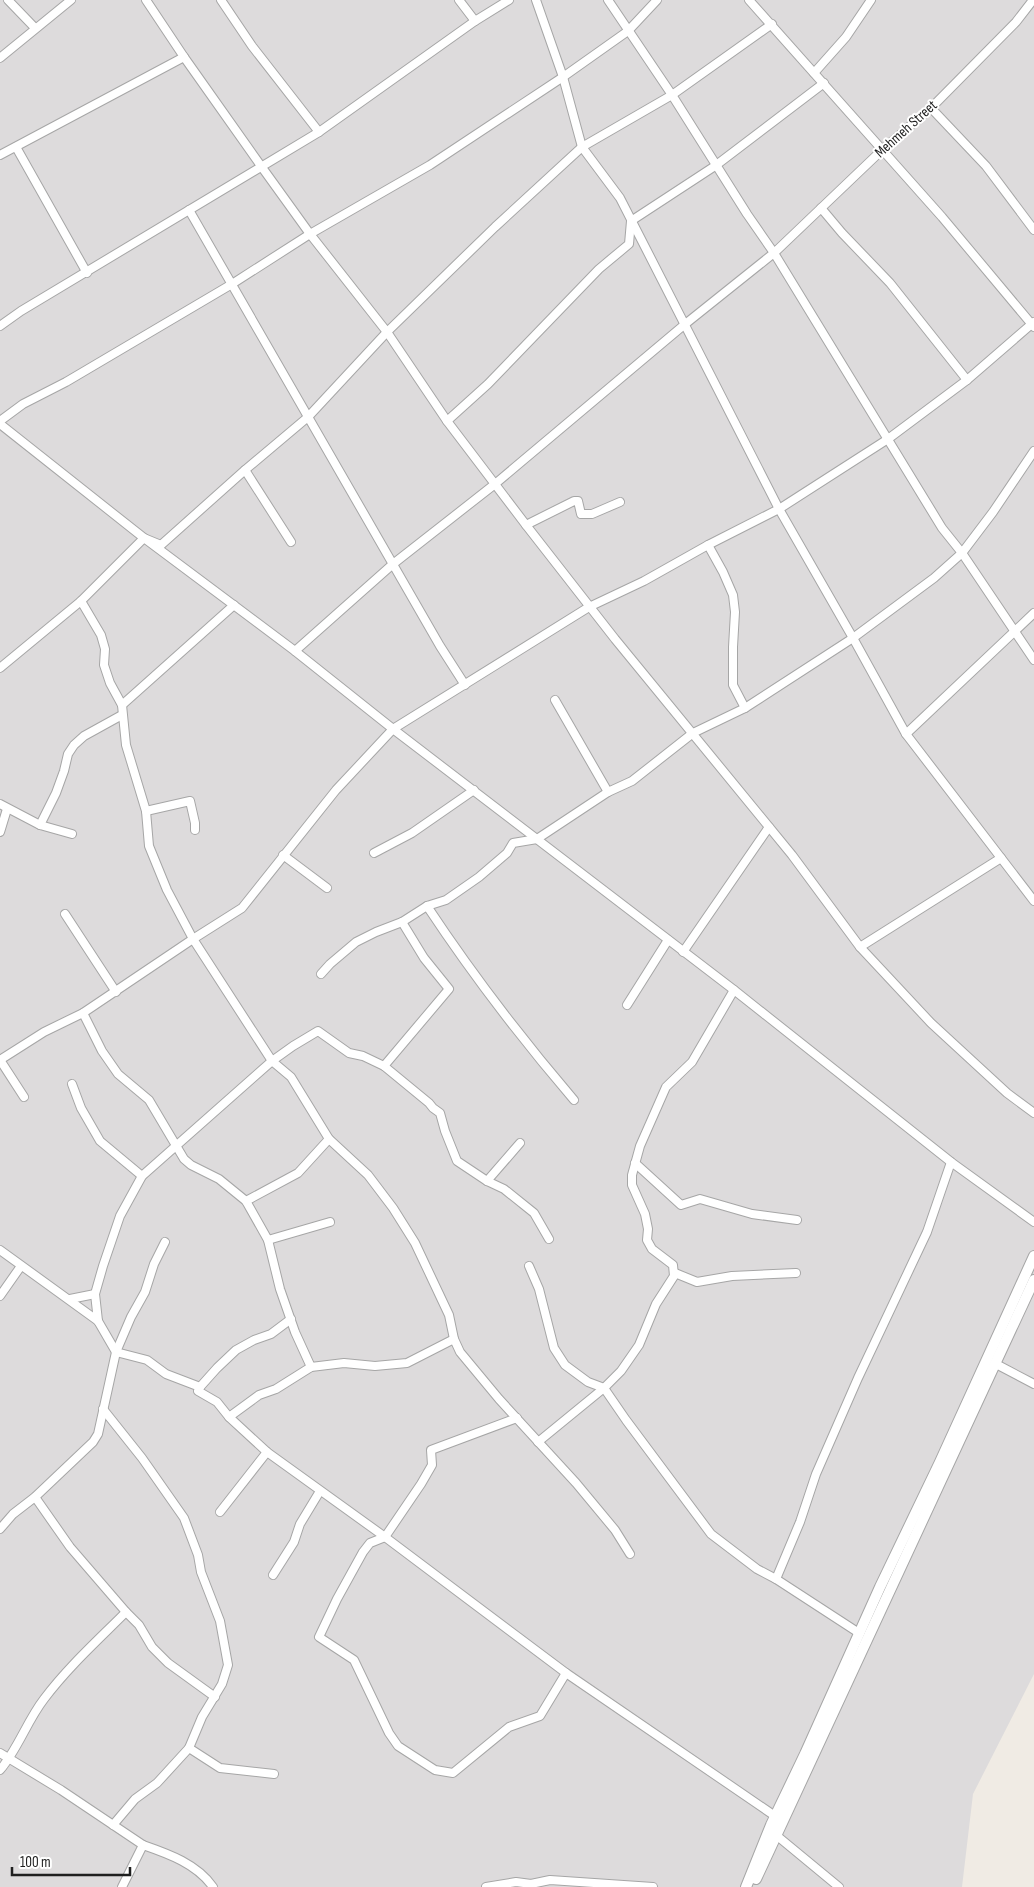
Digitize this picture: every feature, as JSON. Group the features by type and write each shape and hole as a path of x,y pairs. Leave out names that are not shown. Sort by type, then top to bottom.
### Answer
{"street":[{"path":"8,0 35,28"},
{"path":"0,58 71,0"},
{"path":"146,0 261,166 310,234 387,332 447,421 589,607 820,890 860,947 931,1023 1007,1093 1034,1113"},
{"path":"221,0 252,46 319,132"},
{"path":"459,0 475,21"},
{"path":"0,326 21,311 319,132 475,21 509,0"},
{"path":"536,0 563,78 582,147 620,198 779,509 906,734 1034,901"},
{"path":"608,0 672,95 715,166 774,253 942,528 962,553 1034,660"},
{"path":"657,0 628,31 563,78 430,165 310,234 232,284 66,382 23,404 0,422 144,538 234,605 734,990 951,1162 1034,1222"},
{"path":"24,1098 0,1060 44,1032 83,1013 242,908 336,790 393,729 589,607 644,581 708,545 779,509 888,440 967,380 1033,325 942,217 749,0"},
{"path":"814,73 846,37 871,0"},
{"name":"Mehmeh Street","path":"295,652 393,564 495,484 684,325 774,253 882,150 930,108 1016,22 1034,0"},
{"path":"144,538 161,545 308,417 387,332 495,227 582,147 672,95 772,24"},
{"path":"0,155 184,57"},
{"path":"447,421 488,384 599,269 628,244 631,221 715,166 824,83"},
{"path":"930,108 986,166 1034,230"},
{"path":"16,147 87,273"},
{"path":"821,208 890,284 967,380"},
{"path":"189,210 440,646 465,685"},
{"path":"321,974 356,942 402,922 427,906 446,900 507,853 513,843 537,839 608,792 632,781 693,733 745,708 853,638 934,578 962,553 993,512 1034,451"},
{"path":"245,470 291,542"},
{"path":"526,525 568,502 578,501 581,514 592,514 620,502"},
{"path":"0,668 81,601 144,538"},
{"path":"708,545 733,595 735,612 732,647 733,685 745,708"},
{"path":"81,601 101,635 105,648 104,665 110,683 122,705 126,745 146,810 149,846 166,890 193,939 272,1061 290,1077 329,1140 368,1175 393,1208 415,1243 449,1315 454,1338 460,1352 576,1483 615,1530 630,1554"},
{"path":"122,705 234,605"},
{"path":"906,734 1034,613"},
{"path":"555,700 608,792"},
{"path":"40,825 56,793 68,754 74,745 84,736 122,715"},
{"path":"374,853 412,833 474,790"},
{"path":"146,810 190,801 195,823 194,830"},
{"path":"0,832 3,806 40,825 72,834"},
{"path":"684,952 769,827"},
{"path":"284,855 327,888"},
{"path":"860,947 1001,858"},
{"path":"427,906 458,954 511,1024 574,1100"},
{"path":"65,914 116,992"},
{"path":"384,1066 449,989 424,958 402,922"},
{"path":"627,1005 668,940"},
{"path":"538,1442 604,1388 621,1371 639,1345 656,1304 674,1276 673,1265 652,1249 647,1240 648,1229 645,1214 632,1185 634,1163 666,1086 692,1062 734,990"},
{"path":"83,1013 102,1051 118,1074 149,1100 184,1159 191,1165 219,1179 246,1201 268,1240 280,1289 294,1332 311,1367"},
{"path":"98,1321 95,1294 120,1216 142,1176 159,1163 176,1144 272,1061 318,1032 349,1053 363,1056 384,1066 440,1113 457,1160 487,1181 504,1189 534,1213 549,1239"},
{"path":"72,1084 81,1108 100,1141 142,1176"},
{"path":"246,1201 298,1173 329,1140"},
{"path":"487,1181 520,1143"},
{"path":"776,1579 800,1522 816,1474 858,1378 927,1232 951,1162"},
{"path":"634,1163 681,1205 700,1199 752,1214 797,1220"},
{"path":"268,1240 330,1222"},
{"path":"0,1529 13,1514 35,1497 93,1442 98,1434 116,1352 145,1292 154,1264 165,1242"},
{"path":"0,1250 98,1321 116,1352 147,1360 166,1374 200,1387"},
{"path":"753,1887 860,1632 1034,1256"},
{"path":"0,1296 21,1266"},
{"path":"529,1266 538,1290 554,1348 565,1366 588,1382 604,1388 711,1534 757,1569 860,1632"},
{"path":"674,1273 697,1282 732,1276 796,1273"},
{"path":"746,1887 775,1816 809,1756 886,1598 1034,1280"},
{"path":"70,1299 95,1294"},
{"path":"291,1319 270,1334 236,1350 216,1368 198,1390 217,1402 229,1417 267,1452 566,1673 775,1816"},
{"path":"229,1417 259,1395 276,1389 311,1367 344,1363 375,1366 407,1363 454,1338"},
{"path":"996,1364 1034,1384"},
{"path":"103,1409 142,1458 184,1518 198,1555 201,1572 220,1621 228,1665 222,1684 195,1730 189,1748 157,1783 135,1799 113,1825"},
{"path":"517,1418 431,1450 432,1465 421,1484 384,1537 370,1543 337,1599 319,1637 354,1660 388,1733 398,1746 435,1770 453,1773 509,1727 540,1716 566,1673"},
{"path":"220,1512 267,1452"},
{"path":"273,1575 294,1542 300,1524 320,1491"},
{"path":"35,1497 70,1547 139,1625 152,1647 168,1663 215,1697"},
{"path":"0,1770 10,1759 43,1700 66,1672 126,1612"},
{"path":"189,1748 220,1768 274,1774"},
{"path":"0,1753 61,1790 143,1845 161,1851 201,1873 213,1887"},
{"path":"776,1835 839,1887"},
{"path":"122,1887 143,1845"},
{"path":"486,1887 516,1882 531,1884 550,1880 653,1887"}],"shaded area":[{"path":"0,0 1034,0 1034,1674 973,1794 962,1887 0,1887"}]}
